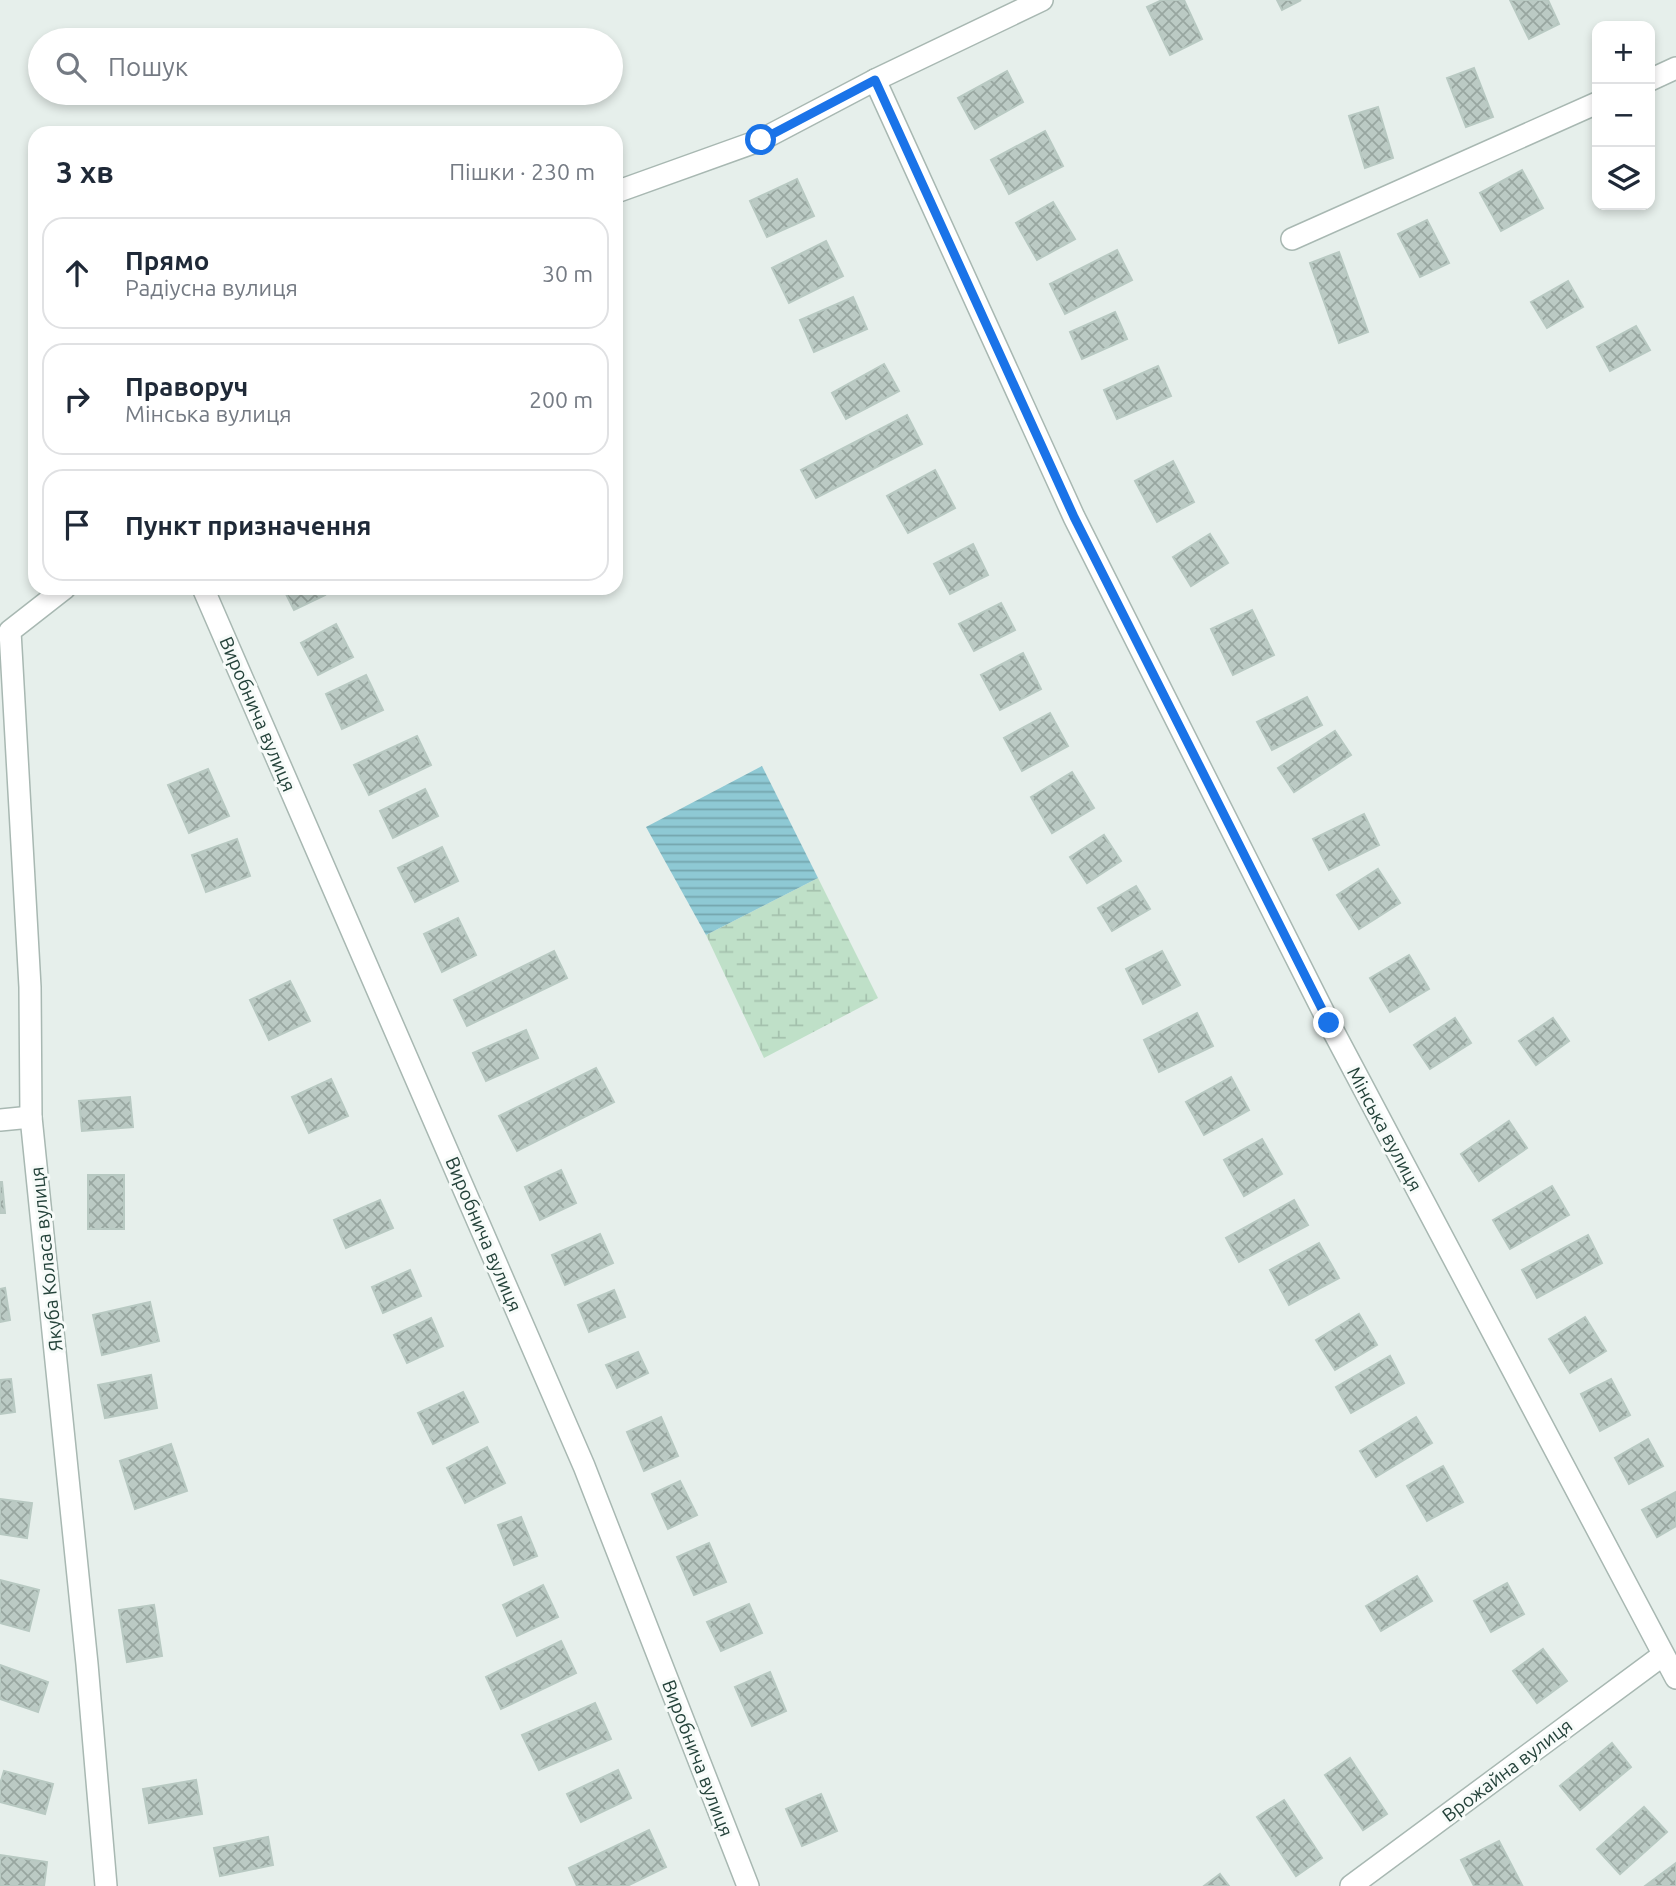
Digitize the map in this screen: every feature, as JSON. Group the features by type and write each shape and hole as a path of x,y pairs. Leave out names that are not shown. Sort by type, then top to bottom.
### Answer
{"street":[{"path":"623,189 761,140 875,80 1042,0"},
{"path":"1655,78 1676,68"},
{"name":"Мінська вулиця","path":"875,80 1074,517 1329,1023 1676,1678"},
{"path":"1292,239 1592,105"},
{"name":"Якуба Коласа вулиця","path":"56,595 10,631 30,987 31,1117 88,1664 106,1886"},
{"name":"Виробнича вулиця","path":"206,595 584,1466 748,1886"},
{"path":"0,1120 31,1117"},
{"name":"Врожайна вулиця","path":"1351,1886 1663,1655"}],"green space":[{"path":"818,878 878,998 764,1058 706,935"}],"water":[{"path":"762,766 818,878 706,935 646,827"}],"building":[{"path":"1162,0 1184,0 1202,39 1170,55 1147,7"},
{"path":"1277,0 1301,0 1282,10"},
{"path":"1510,0 1548,0 1559,24 1529,39"},
{"path":"1474,68 1493,117 1466,127 1447,78"},
{"path":"1007,71 1023,102 975,129 958,98"},
{"path":"1378,107 1393,158 1365,168 1349,116"},
{"path":"1045,131 1063,166 1009,194 991,160"},
{"path":"1522,170 1543,208 1501,231 1480,193"},
{"path":"797,179 814,216 767,237 750,201"},
{"path":"1053,202 1075,239 1037,260 1016,223"},
{"path":"1427,220 1449,263 1420,277 1398,234"},
{"path":"826,241 843,276 789,303 772,268"},
{"path":"1117,250 1132,280 1065,314 1050,284"},
{"path":"1339,252 1368,332 1339,343 1310,263"},
{"path":"1568,281 1583,307 1547,328 1531,302"},
{"path":"853,297 867,329 814,352 800,320"},
{"path":"1115,312 1127,339 1082,359 1070,332"},
{"path":"1636,326 1650,350 1610,371 1597,347"},
{"path":"884,364 899,391 846,419 832,393"},
{"path":"1158,366 1171,396 1117,419 1104,390"},
{"path":"907,415 922,444 816,498 801,470"},
{"path":"1173,461 1194,502 1157,522 1135,481"},
{"path":"935,470 955,508 908,533 887,496"},
{"path":"1210,534 1228,563 1191,586 1173,557"},
{"path":"973,544 988,575 950,594 934,564"},
{"path":"286,595 325,595 294,610"},
{"path":"1001,603 1015,630 974,651 959,624"},
{"path":"1252,610 1274,655 1233,675 1211,629"},
{"path":"336,624 353,657 318,675 301,643"},
{"path":"1023,653 1041,689 1000,710 981,675"},
{"path":"366,675 383,710 342,729 326,694"},
{"path":"1307,697 1322,725 1272,750 1257,722"},
{"path":"1050,713 1068,746 1022,771 1004,738"},
{"path":"1335,731 1351,755 1294,792 1278,768"},
{"path":"417,736 431,765 369,795 354,765"},
{"path":"208,769 229,816 189,833 168,785"},
{"path":"1072,772 1094,808 1052,833 1031,797"},
{"path":"425,789 438,816 393,838 380,811"},
{"path":"1364,814 1379,845 1329,870 1313,839"},
{"path":"1104,835 1121,861 1087,883 1070,857"},
{"path":"237,839 250,876 206,892 192,855"},
{"path":"442,847 458,881 415,902 398,868"},
{"path":"1378,869 1400,903 1359,929 1337,895"},
{"path":"1136,886 1150,909 1112,931 1098,908"},
{"path":"458,918 476,955 442,972 424,934"},
{"path":"554,951 567,978 467,1026 454,1000"},
{"path":"1162,951 1180,985 1143,1004 1126,969"},
{"path":"1409,955 1429,989 1390,1012 1370,978"},
{"path":"290,981 310,1021 269,1040 250,1000"},
{"path":"1197,1013 1213,1046 1159,1072 1144,1040"},
{"path":"1455,1018 1471,1043 1430,1069 1414,1045"},
{"path":"1553,1018 1569,1041 1536,1065 1519,1041"},
{"path":"526,1030 538,1058 486,1081 473,1053"},
{"path":"596,1068 614,1102 517,1151 499,1116"},
{"path":"1231,1077 1249,1110 1204,1135 1186,1102"},
{"path":"331,1079 348,1116 309,1133 292,1097"},
{"path":"130,1097 133,1127 82,1131 79,1101"},
{"path":"1509,1121 1527,1148 1479,1181 1461,1154"},
{"path":"1262,1139 1282,1174 1244,1196 1224,1160"},
{"path":"561,1170 576,1203 540,1220 525,1187"},
{"path":"88,1175 124,1175 124,1229 88,1229"},
{"path":"2,1182 5,1213 0,1213"},
{"path":"1552,1186 1569,1215 1510,1249 1493,1220"},
{"path":"380,1200 393,1228 346,1248 334,1220"},
{"path":"1294,1200 1308,1225 1239,1262 1226,1238"},
{"path":"600,1234 613,1263 565,1285 552,1255"},
{"path":"1588,1235 1602,1263 1537,1298 1522,1270"},
{"path":"1319,1243 1339,1278 1289,1305 1270,1270"},
{"path":"410,1270 421,1296 383,1313 372,1287"},
{"path":"5,1288 10,1320 0,1322 0,1289"},
{"path":"614,1290 625,1317 589,1332 578,1305"},
{"path":"150,1302 159,1341 102,1355 93,1315"},
{"path":"1359,1314 1377,1345 1335,1370 1316,1340"},
{"path":"1585,1317 1606,1351 1570,1373 1549,1339"},
{"path":"431,1318 443,1346 407,1363 394,1335"},
{"path":"638,1352 648,1373 617,1388 606,1365"},
{"path":"1390,1356 1404,1383 1351,1413 1336,1387"},
{"path":"151,1375 157,1408 105,1418 98,1385"},
{"path":"11,1379 15,1412 0,1414 0,1380"},
{"path":"1611,1379 1630,1415 1600,1431 1581,1394"},
{"path":"463,1392 478,1422 433,1444 418,1413"},
{"path":"661,1417 678,1456 644,1471 627,1432"},
{"path":"1416,1417 1432,1443 1376,1477 1360,1451"},
{"path":"1648,1439 1663,1466 1629,1484 1615,1458"},
{"path":"171,1444 187,1491 135,1509 120,1461"},
{"path":"487,1447 505,1483 465,1503 447,1468"},
{"path":"1443,1466 1463,1502 1427,1521 1407,1486"},
{"path":"680,1481 697,1515 668,1529 652,1494"},
{"path":"1676,1492 1676,1526 1657,1537 1642,1510"},
{"path":"0,1499 32,1503 27,1538 0,1534"},
{"path":"521,1517 537,1556 514,1565 498,1525"},
{"path":"709,1543 726,1582 694,1595 677,1557"},
{"path":"1417,1576 1432,1601 1381,1631 1366,1606"},
{"path":"0,1580 39,1590 29,1631 0,1623"},
{"path":"1507,1583 1524,1614 1491,1632 1474,1601"},
{"path":"543,1585 558,1617 517,1636 503,1605"},
{"path":"749,1604 762,1633 721,1651 707,1622"},
{"path":"154,1605 162,1656 127,1662 119,1610"},
{"path":"561,1641 576,1673 501,1709 486,1677"},
{"path":"1543,1649 1567,1681 1537,1703 1513,1671"},
{"path":"0,1665 48,1682 38,1712 0,1699"},
{"path":"770,1672 786,1711 752,1726 735,1687"},
{"path":"595,1703 611,1739 539,1770 522,1735"},
{"path":"1612,1743 1631,1767 1580,1810 1560,1786"},
{"path":"1350,1758 1387,1814 1363,1830 1325,1775"},
{"path":"618,1770 631,1798 581,1822 567,1794"},
{"path":"4,1771 53,1784 45,1814 0,1802 0,1784"},
{"path":"196,1780 202,1814 149,1823 143,1789"},
{"path":"821,1794 837,1831 802,1846 786,1809"},
{"path":"1284,1800 1322,1858 1296,1876 1257,1817"},
{"path":"1644,1807 1667,1832 1620,1874 1597,1849"},
{"path":"649,1830 666,1867 627,1886 577,1886 569,1868"},
{"path":"268,1837 273,1865 220,1876 214,1848"},
{"path":"1499,1841 1522,1885 1474,1886 1461,1860"},
{"path":"0,1855 47,1862 44,1886 0,1886"},
{"path":"1676,1863 1676,1886 1645,1886"},
{"path":"1220,1874 1229,1886 1204,1886"}],"route":[{"path":"761,140 875,80 1074,517 1329,1023"}]}
